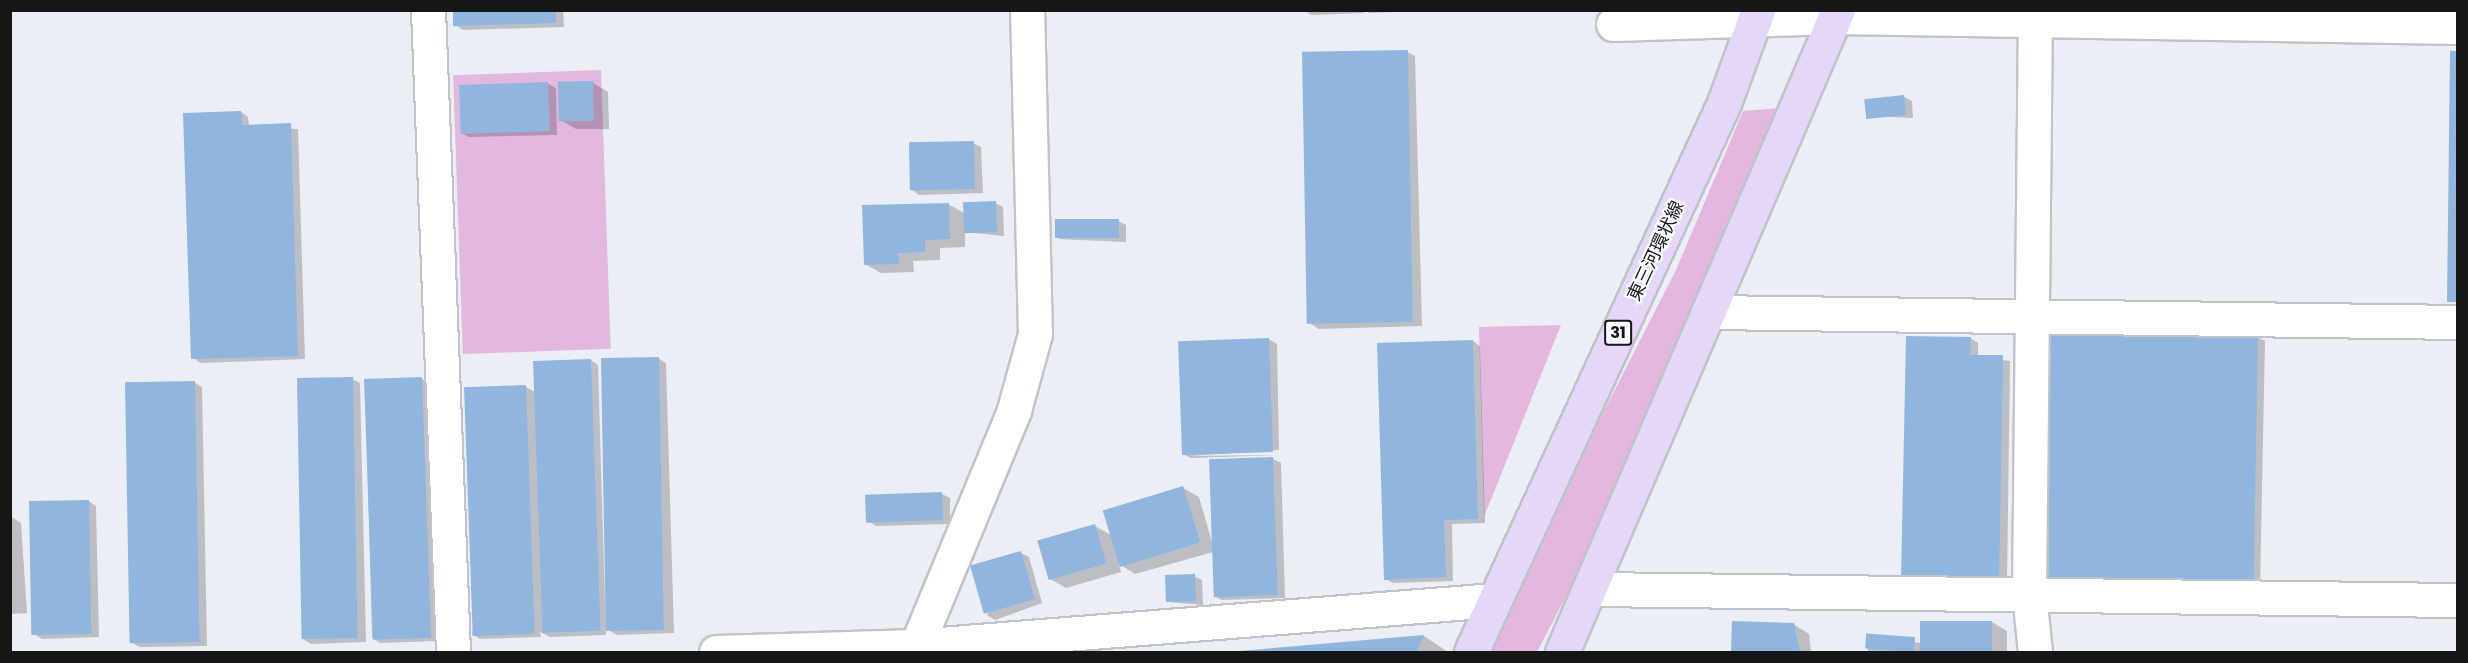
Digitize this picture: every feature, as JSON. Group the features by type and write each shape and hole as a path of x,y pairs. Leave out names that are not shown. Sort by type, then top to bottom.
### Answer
{"main road":[{"path":"1562,652 1592,589 1708,312 1837,14"},
{"name":"東三河環状線","path":"1471,652 1724,103 1756,16"}],"street":[{"path":"428,10 453,652"},
{"path":"915,649 1014,410 1035,334 1027,10"},
{"path":"1613,24 1837,14 2035,16 2457,27"},
{"path":"2035,16 2029,594 2035,652"},
{"path":"1708,312 2457,322"},
{"path":"1592,589 2457,600"},
{"path":"716,652 915,649 1494,600"}],"shaded area":[{"path":"601,70 611,349 463,354 453,75"},
{"path":"1778,108 1576,577 1537,652 1491,652 1560,497 1676,270 1743,111"},
{"path":"1561,325 1484,517 1479,327"}],"building":[{"path":"453,10 556,10 556,23 453,26"},
{"path":"1408,50 1413,322 1307,324 1302,52"},
{"path":"2450,51 2458,51 2458,302 2447,302"},
{"path":"593,81 594,121 559,122 558,82"},
{"path":"548,82 550,131 461,134 459,85"},
{"path":"1904,95 1906,115 1866,119 1864,99"},
{"path":"241,111 242,125 291,123 298,356 191,359 183,113"},
{"path":"974,141 975,189 910,190 909,142"},
{"path":"996,201 997,232 964,233 963,202"},
{"path":"949,203 950,239 925,240 925,252 898,253 899,264 864,265 862,205"},
{"path":"1055,219 1119,219 1119,238 1055,238"},
{"path":"2047,332 2258,336 2254,586 2043,582"},
{"path":"1906,336 1971,337 1970,355 2003,355 1999,581 1901,580"},
{"path":"1269,338 1273,452 1182,455 1178,341"},
{"path":"1473,340 1478,519 1444,520 1446,577 1384,580 1377,343"},
{"path":"659,357 664,630 606,631 601,358"},
{"path":"591,359 600,631 543,633 533,361"},
{"path":"353,377 358,638 302,639 297,378"},
{"path":"422,377 431,638 373,640 364,379"},
{"path":"195,381 200,642 130,643 125,382"},
{"path":"526,385 535,634 473,636 464,387"},
{"path":"1273,457 1278,595 1214,597 1209,459"},
{"path":"1183,486 1200,542 1120,567 1103,511"},
{"path":"942,492 943,520 866,523 865,495"},
{"path":"89,500 91,634 31,635 29,501"},
{"path":"1095,524 1106,563 1049,580 1037,541"},
{"path":"1021,551 1035,599 984,614 970,566"},
{"path":"1195,574 1196,601 1166,602 1165,575"},
{"path":"1732,621 1794,623 1800,652 1731,652"},
{"path":"1920,621 1992,621 1992,652 1920,652"},
{"path":"1866,634 1915,637 1914,652 1865,649"},
{"path":"1424,635 1416,652 1239,652 1239,651"}]}
